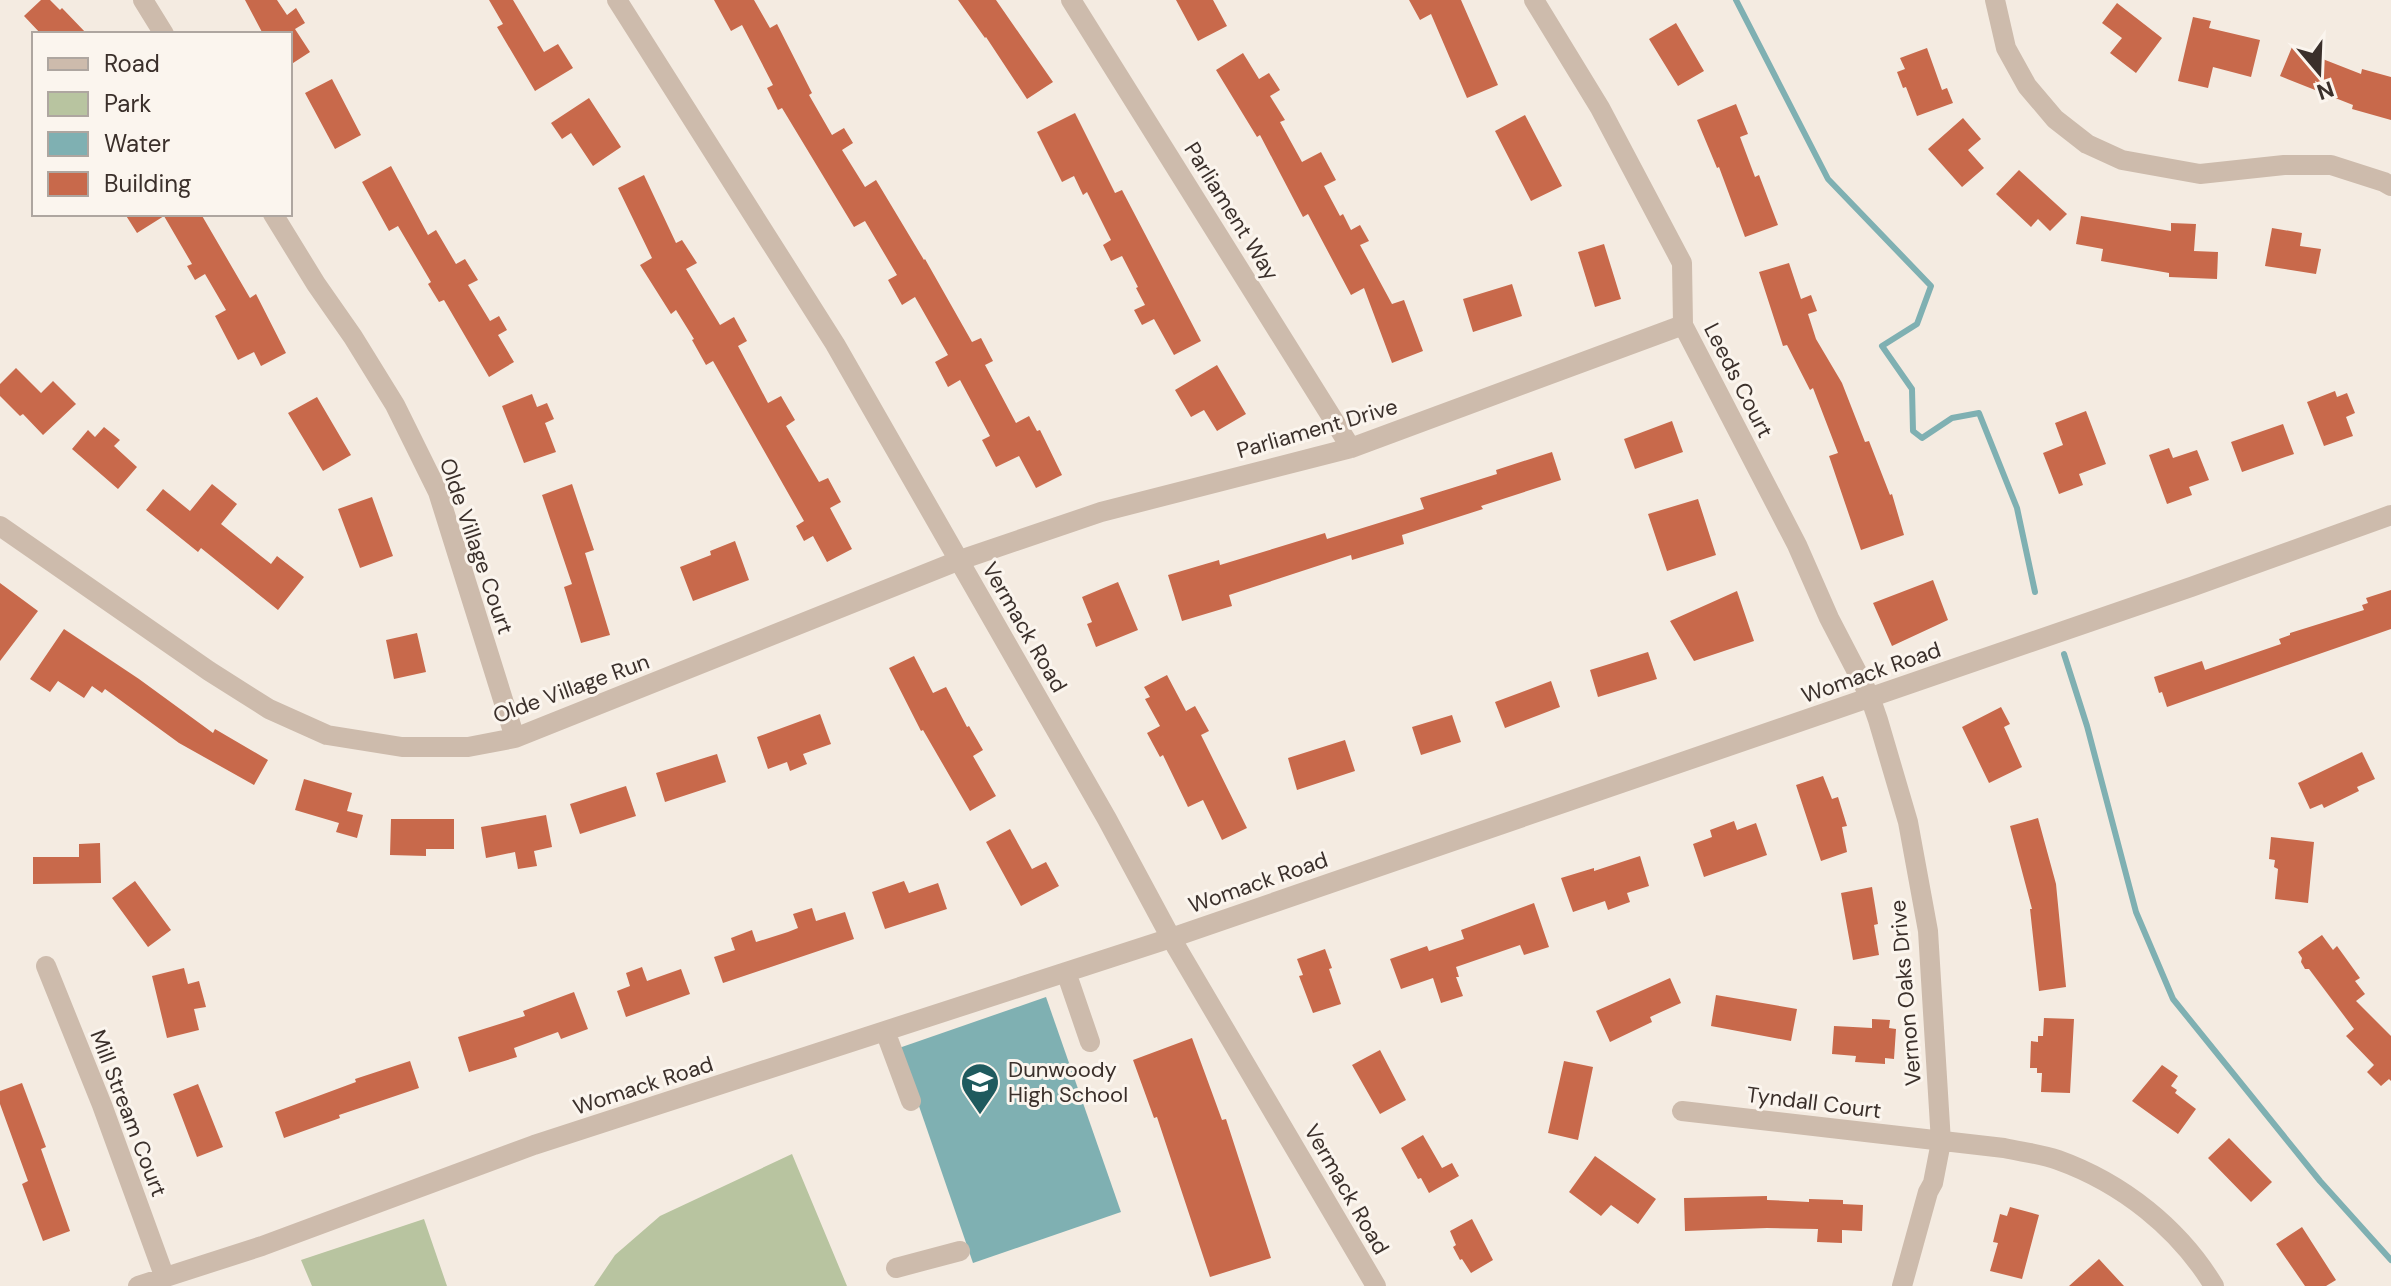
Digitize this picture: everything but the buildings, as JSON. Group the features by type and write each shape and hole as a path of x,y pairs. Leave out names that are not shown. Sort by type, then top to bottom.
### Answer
{"street":[{"path":"143,0 163,32"},
{"name":"Vermack Road","path":"617,0 835,344 1107,819 1171,938 1376,1286"},
{"name":"Parliament Way","path":"1071,0 1351,448"},
{"name":"Leeds Court","path":"1534,0 1600,108 1682,263 1683,325 1797,545 1829,618 1870,697"},
{"path":"1995,0 2006,48 2027,86 2055,119 2087,144 2122,160 2200,174 2284,165 2331,165 2391,186"},
{"name":"Olde Village Court","path":"274,216 395,405 438,492 515,738"},
{"name":"Parliament Drive","path":"960,560 1101,512 1351,448 1683,325"},
{"name":"Womack Road","path":"151,1283 189,1278 262,1246 534,1145 1171,938 2391,515"},
{"name":"Olde Village Run","path":"0,526 269,709 327,735 402,747 468,747 515,738 960,560"},
{"name":"Vernon Oaks Drive","path":"1870,697 1908,822 1928,931 1941,1142 1933,1183 1902,1286"},
{"name":"Mill Stream Court","path":"46,966 102,1105 151,1283"},
{"path":"1066,972 1090,1042"},
{"path":"885,1031 911,1101"},
{"name":"Tyndall Court","path":"1682,1111 2004,1148 2056,1159 2105,1180 2152,1213 2199,1262 2214,1286"},
{"path":"896,1268 960,1251"}],"green space":[{"path":"792,1154 847,1286 594,1286 615,1255 660,1216"},
{"path":"424,1219 447,1286 312,1286 301,1260"}],"water":[{"path":"1046,997 1121,1212 973,1263 899,1048"}],"waterway":[{"path":"1736,0 1828,179 1931,286 1917,324 1882,346 1912,389 1913,431 1922,438 1952,418 1979,413 2017,508 2035,592"},
{"path":"2064,654 2087,726 2136,912 2173,999 2320,1181 2391,1260"}],"place":[{"name":"Dunwoody High School","path":"980,1116"}]}
